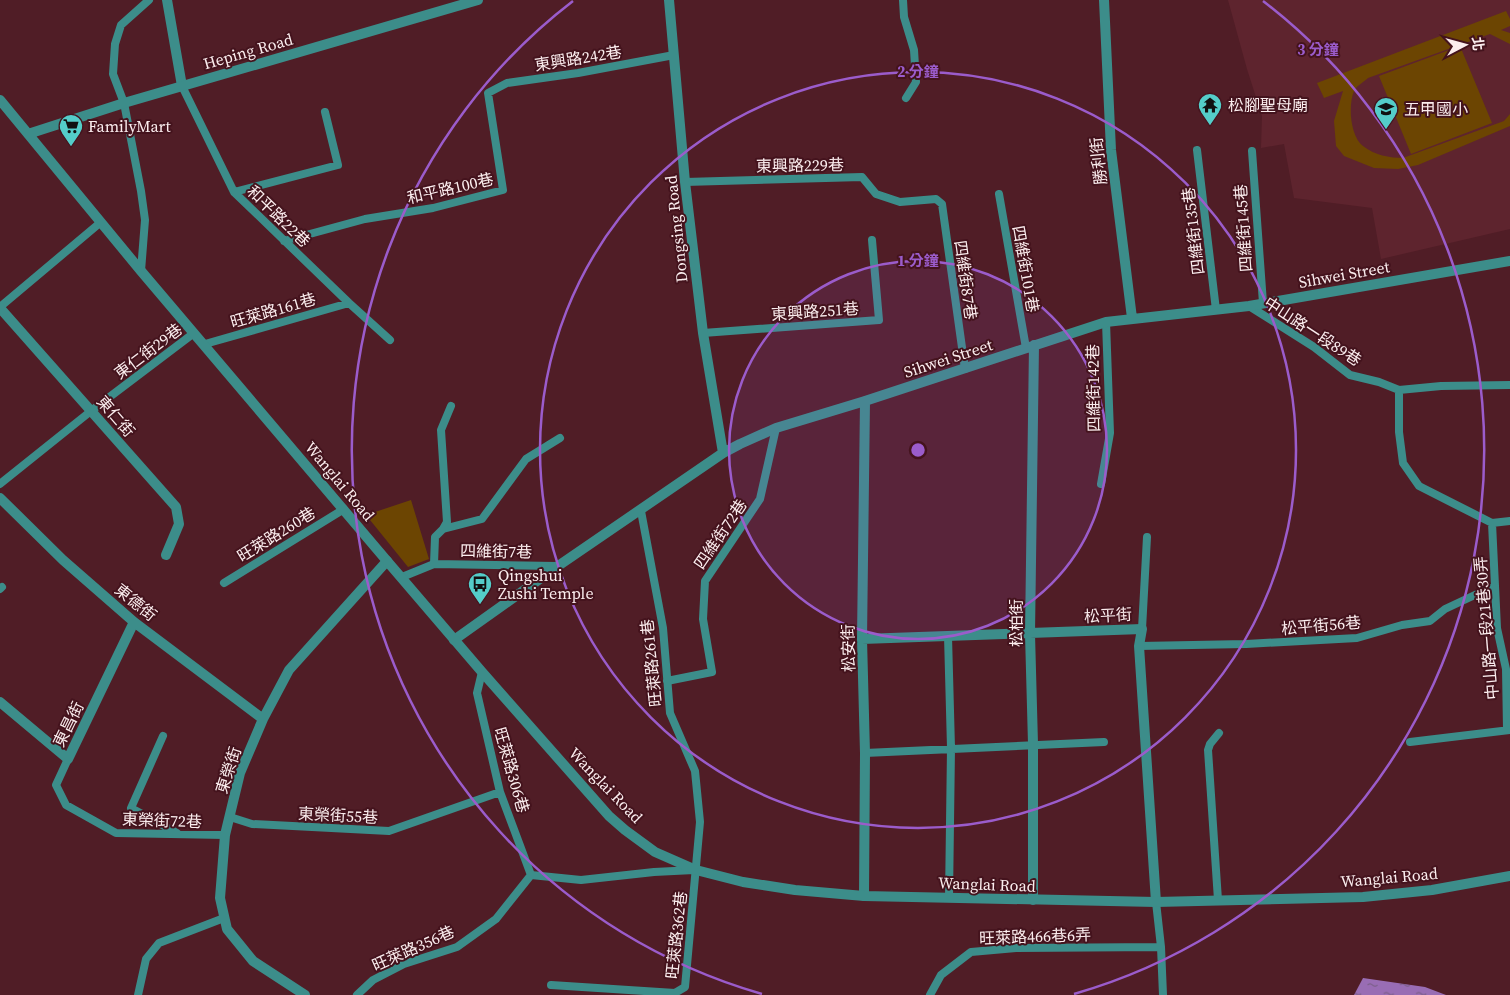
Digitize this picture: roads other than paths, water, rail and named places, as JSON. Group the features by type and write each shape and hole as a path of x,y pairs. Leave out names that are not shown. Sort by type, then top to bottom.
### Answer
{"street":[{"path":"167,0 182,86"},
{"name":"Heping Road","path":"28,134 124,103 478,0"},
{"name":"Dongsing Road","path":"670,0 685,182 703,333 723,453"},
{"name":"勝利街","path":"1104,0 1111,150 1132,318"},
{"name":"Wanglai Road","path":"0,100 141,271 205,344 454,640 609,816 655,852 696,870 743,882 795,890 864,896 1156,902 1363,897 1432,890 1510,876"},
{"name":"Sihwei Street","path":"454,640 723,453 776,428 965,369 1106,322 1263,304 1510,261"},
{"name":"東仁街","path":"0,307 176,507 179,524 166,554"},
{"name":"松柏街","path":"1030,347 1030,634 1033,744 1033,900"},
{"name":"松安街","path":"864,896 865,753 862,639 865,401"},
{"name":"東德街","path":"0,498 63,560 134,622 263,718"},
{"name":"東榮街","path":"305,995 253,961 227,929 220,898 225,835 240,773 263,718 289,670 387,561"},
{"name":"東昌街","path":"0,702 68,759 134,622"},
{"name":"松平街","path":"862,639 1142,629 1139,646 1156,902"}],"lane":[{"path":"141,271 145,220 141,191 124,103 113,74 115,44 121,25 149,0"},
{"path":"903,0 904,17 914,50 916,82 906,98"},
{"name":"東興路242巷","path":"488,93 507,83 578,73 674,55"},
{"name":"和平路22巷","path":"182,86 234,192 390,340"},
{"name":"和平路100巷","path":"284,241 365,219 433,208 503,190 488,93"},
{"path":"234,192 338,165 325,112"},
{"name":"四維街135巷","path":"1197,150 1216,310"},
{"name":"四維街145巷","path":"1252,151 1263,304"},
{"name":"東興路229巷","path":"685,182 862,177 876,194 900,202 936,199"},
{"name":"四維街101巷","path":"999,194 1030,347"},
{"name":"四維街87巷","path":"936,199 942,204 965,369"},
{"path":"0,307 101,222"},
{"name":"東興路251巷","path":"703,333 879,320 872,240"},
{"name":"旺萊路161巷","path":"205,344 349,303"},
{"name":"中山路一段89巷","path":"1249,306 1314,347 1350,375 1379,382 1399,390 1441,386 1510,385"},
{"name":"四維街142巷","path":"1100,484 1110,433 1106,322"},
{"name":"東仁街29巷","path":"0,484 194,332"},
{"path":"1399,390 1399,432 1403,463 1419,486 1492,523 1510,521"},
{"path":"402,577 434,564 435,537 446,522 441,430 452,406"},
{"name":"四維街72巷","path":"668,681 712,672 703,619 705,581 760,499 776,428"},
{"path":"443,528 482,519 526,459 560,438"},
{"name":"旺萊路260巷","path":"224,583 344,509"},
{"name":"旺萊路261巷","path":"641,511 663,628 670,714 695,771 700,822 696,870"},
{"name":"中山路一段21巷30弄","path":"1492,523 1497,628 1506,669 1509,730"},
{"path":"1142,629 1147,537"},
{"name":"四維街7巷","path":"434,564 558,566"},
{"name":"松平街56巷","path":"1139,646 1246,644 1357,638 1402,625 1430,621 1445,609 1494,586"},
{"path":"948,636 951,748 949,898"},
{"name":"旺萊路306巷","path":"482,672 477,693 500,792 531,874"},
{"path":"1410,742 1509,730"},
{"path":"1218,900 1208,750 1210,744 1219,733"},
{"path":"163,736 131,808 178,834"},
{"path":"865,753 1104,742"},
{"name":"東榮街72巷","path":"68,759 56,785 66,805 116,833 225,835"},
{"name":"東榮街55巷","path":"230,818 252,824 389,831 500,792"},
{"path":"531,874 581,880 654,872 696,870"},
{"name":"旺萊路362巷","path":"551,985 675,993 685,987 696,870"},
{"name":"旺萊路356巷","path":"357,995 373,980 404,964 456,947 496,919 531,874"},
{"path":"1156,902 1161,947 1163,995"},
{"path":"138,995 146,958 159,943 224,918"},
{"name":"旺萊路466巷6弄","path":"930,995 941,975 971,952 1016,948 1161,947"}],"water":[{"path":"1363,978 1425,987 1446,995 1354,995"}],"place":[{"name":"松腳聖母廟","path":"1210,126"},
{"name":"五甲國小","path":"1386,130"},
{"name":"FamilyMart","path":"71,147"},
{"name":"Qingshui Zushi Temple","path":"480,605"}]}
